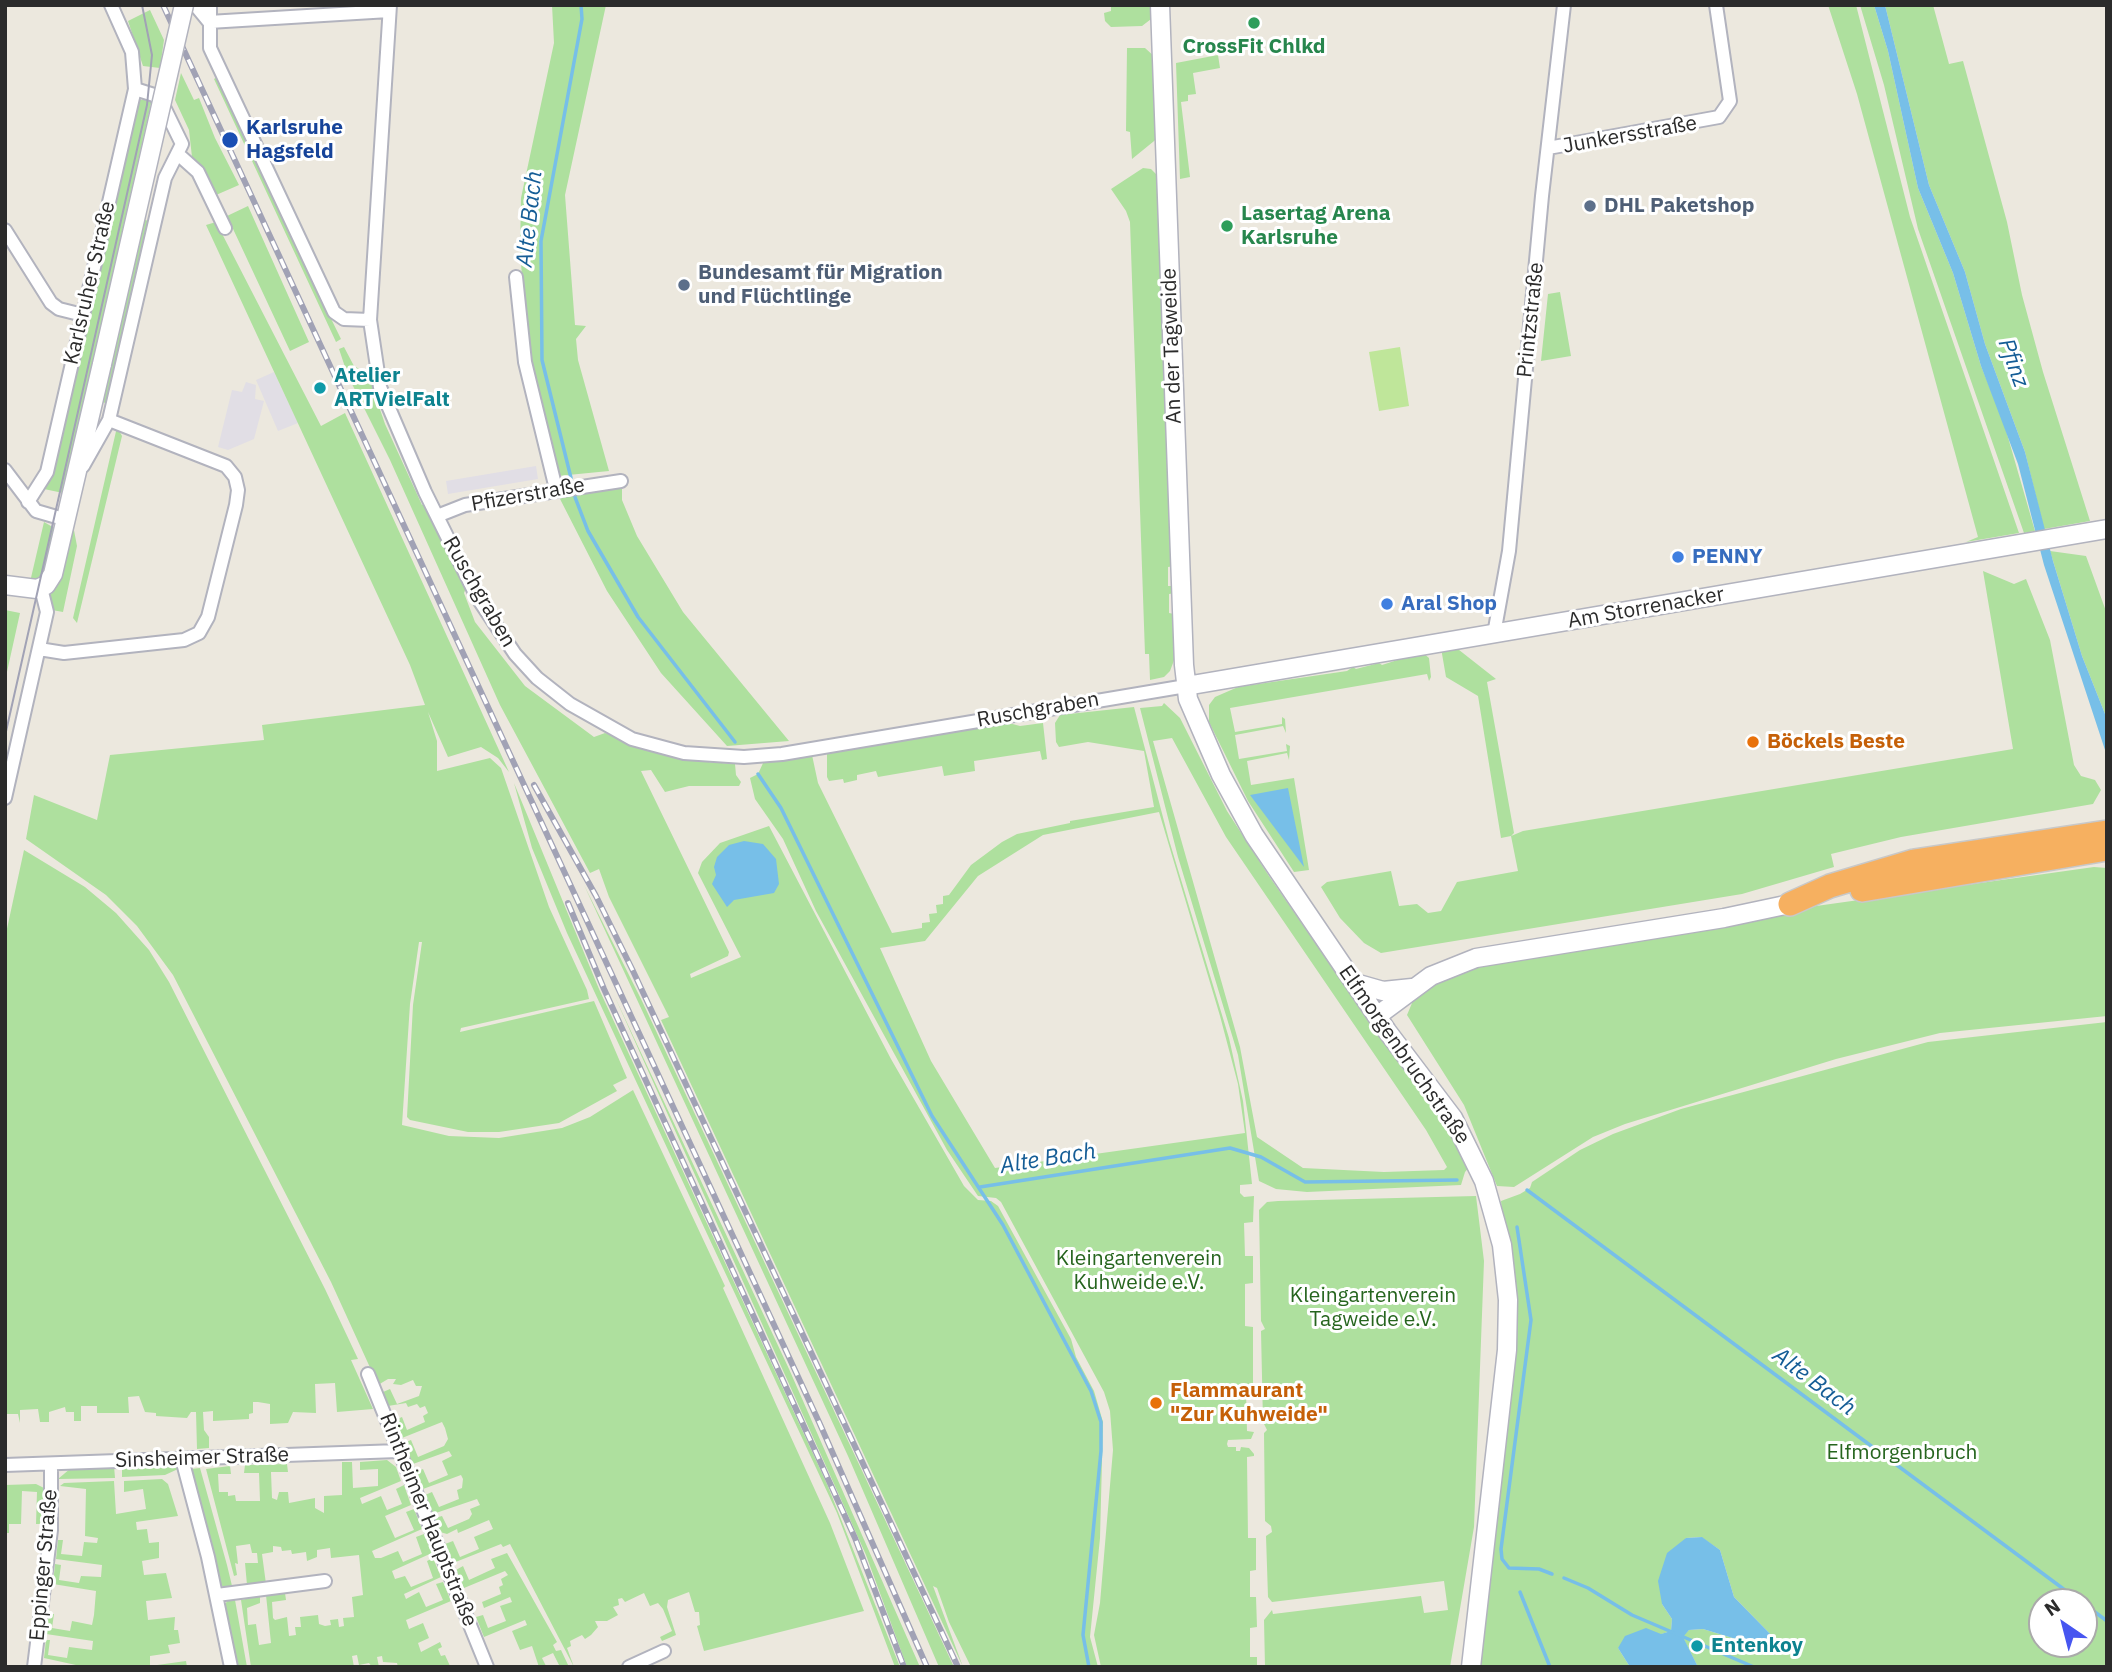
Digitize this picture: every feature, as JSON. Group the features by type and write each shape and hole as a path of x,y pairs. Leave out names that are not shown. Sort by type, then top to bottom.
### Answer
{"highway":[{"path":"1790,904 1871,873 1940,857 2107,832"},
{"path":"1790,904 1909,880 2107,849"},
{"path":"2072,854 2093,862 2107,863"}],"main road":[{"name":"Karlsruher Straße","path":"41,588 53,574 67,520 184,5"},
{"name":"An der Tagweide","path":"1160,5 1186,686"},
{"name":"Am Storrenacker","path":"1186,686 2107,529"},
{"path":"5,584 41,588"},
{"name":"Elfmorgenbruchstraße","path":"1186,686 1198,725 1242,814 1377,1016 1443,1104 1469,1149 1492,1206 1506,1272 1507,1350 1471,1667"},
{"path":"1377,1016 1412,988 1461,962 1499,953 1677,926 1790,904"},
{"path":"1355,983 1383,991 1412,988"}],"street":[{"name":"Karlsruher Straße","path":"28,502 47,472 135,89 132,51 111,5"},
{"path":"195,5 209,22"},
{"path":"210,5 210,48 334,312 344,319 370,320"},
{"name":"Printzstraße","path":"1494,634 1509,551 1564,5"},
{"name":"Junkersstraße","path":"1548,148 1719,117 1730,100 1716,5"},
{"path":"209,22 389,8"},
{"name":"Ruschgraben","path":"389,8 370,320 383,396 477,597 499,633 537,678 604,725 632,739 668,750 720,756 782,754 1186,686"},
{"path":"135,89 154,96 163,105 180,134 182,144 178,155 186,158 198,172 225,228"},
{"name":"Karlsruher Straße","path":"76,478 109,420 166,178 178,155"},
{"path":"5,230 51,303 59,309 83,315"},
{"path":"516,277 525,362 556,489"},
{"path":"38,649 64,653 184,640 199,633 208,617 236,505 238,490 235,477 226,466 109,420"},
{"path":"5,470 38,512 67,520"},
{"name":"Pfizerstraße","path":"437,516 465,505 621,481"},
{"path":"5,798 47,612 41,588"},
{"name":"Rintheimer Hauptstraße","path":"369,1374 487,1667"},
{"name":"Sinsheimer Straße","path":"5,1465 398,1451"},
{"path":"182,1459 217,1595 231,1667"},
{"name":"Eppinger Straße","path":"34,1667 51,1530 51,1464"},
{"path":"217,1595 325,1581"},
{"path":"629,1667 664,1651"}],"shaded area":[{"path":"274,372 298,423 278,431 256,380"},
{"path":"246,382 256,385 255,399 264,401 254,439 228,450 218,447 232,390 242,392"},
{"path":"536,466 538,479 448,494 446,481"}],"green space":[{"path":"552,5 606,5 565,195 575,325 586,326 576,339 578,360 609,471 558,476 529,365 520,251 521,198 554,43"},
{"path":"1111,5 1155,5 1155,16 1142,26 1111,27 1105,21 1104,13 1111,11"},
{"path":"1828,5 1856,5 1910,217 2019,533 1966,542 1978,537 1857,94"},
{"path":"1860,5 1874,5 1888,51 1918,188 1953,273 1981,366 2003,420 2035,531 2024,533 1918,229 1884,85"},
{"path":"1885,5 1933,5 1949,64 1963,61 2007,222 2022,295 2043,372 2090,521 2044,529 2025,452 1985,344 1965,272 1929,185"},
{"path":"150,10 164,40 160,68 143,66 128,21"},
{"path":"1127,48 1145,48 1156,58 1159,137 1132,159 1130,132 1126,131"},
{"path":"1218,55 1220,68 1193,73 1196,94 1188,95 1188,101 1181,102 1190,177 1180,179 1176,63"},
{"path":"181,73 194,100 199,98 215,138 239,185 216,195 192,157 189,130 175,100"},
{"path":"217,77 341,339 336,342 214,79"},
{"path":"152,99 63,493 44,489 51,476 137,105 140,100"},
{"path":"1143,168 1151,169 1160,178 1175,566 1168,567 1168,586 1176,586 1176,593 1169,594 1169,613 1174,614 1176,655 1170,671 1164,677 1150,680 1149,654 1145,654 1130,222 1111,189"},
{"path":"248,206 309,342 290,351 227,216"},
{"path":"145,220 149,221 107,404 103,402"},
{"path":"216,222 321,426 345,413 509,772 498,758 481,747 448,757 428,712 437,741 437,771 490,758 501,768 549,907 587,990 589,999 461,1028 460,1032 594,1001 627,1078 613,1085 617,1091 559,1123 499,1132 468,1132 410,1120 407,1117 413,1005 422,942 419,942 410,1004 402,1125 449,1136 499,1138 562,1128 590,1117 633,1090 725,1286 723,1288 830,1523 864,1611 704,1651 697,1626 700,1625 699,1612 695,1612 689,1592 668,1600 667,1607 676,1635 662,1641 660,1637 672,1631 663,1609 658,1603 650,1606 644,1593 625,1602 622,1598 618,1599 619,1605 613,1607 618,1615 607,1621 595,1621 598,1627 591,1635 585,1639 582,1635 570,1641 571,1646 567,1648 574,1667 510,1544 503,1547 501,1544 453,1563 445,1544 453,1541 460,1557 479,1549 474,1537 493,1529 489,1520 458,1533 457,1529 447,1534 440,1532 435,1518 442,1516 448,1528 469,1519 472,1514 470,1509 480,1505 477,1499 433,1514 425,1495 432,1492 439,1507 459,1499 457,1490 462,1488 463,1479 461,1475 423,1489 416,1472 423,1469 429,1483 448,1475 442,1461 452,1456 449,1451 413,1464 404,1443 411,1440 418,1457 444,1446 448,1439 445,1428 442,1422 402,1438 395,1420 402,1417 407,1430 425,1422 423,1416 428,1413 425,1406 420,1408 417,1404 408,1407 406,1403 388,1406 383,1392 390,1389 397,1404 419,1396 422,1386 416,1386 413,1380 401,1385 393,1384 396,1379 388,1379 378,1385 331,1282 173,975 137,926 106,895 26,839 34,795 97,820 110,755 264,740 262,725 425,705 410,665 206,225"},
{"path":"1560,292 1571,356 1541,361 1548,294"},
{"path":"344,347 354,366 368,374 385,424 422,505 426,504 466,588 464,593 475,622 525,686 594,737 605,733 651,751 695,761 735,764 736,775 741,782 739,786 689,786 665,792 651,770 641,771 729,952 728,956 690,974 691,978 741,957 698,873 702,862 720,843 769,826 891,1059 964,1186 978,1200 991,1201 998,1206 1071,1339 1076,1357 1094,1391 1103,1422 1100,1538 1090,1637 1098,1667 971,1667 949,1622 937,1588 933,1586 963,1667 661,1020 669,1017 609,897 599,869 590,873 500,705 390,460 348,376 339,349"},
{"path":"1400,347 1409,406 1379,411 1369,352"},
{"path":"117,427 122,436 77,623 73,618"},
{"path":"622,485 622,500 637,536 683,612 789,741 727,746 661,673 607,591 559,497"},
{"path":"44,522 56,529 50,567 42,579 30,582"},
{"path":"73,525 77,546 63,612 52,610 50,596 61,575"},
{"path":"2050,551 2086,556 2107,614 2107,719 2082,656"},
{"path":"1983,571 2014,584 2026,579 2050,640 2074,765 2081,776 2095,780 2101,790 2093,804 1901,837 1831,854 1834,867 1742,894 1381,953 1364,943 1340,918 1321,887 1327,882 1391,871 1399,906 1417,904 1428,913 1441,911 1457,882 1518,871 1511,836 1523,831 2013,749"},
{"path":"5,610 20,613 5,681 7,621"},
{"path":"1454,646 1496,679 1487,682 1514,833 1501,838 1478,696 1446,677 1441,648"},
{"path":"1422,652 1429,658 1429,681 1427,674 1230,708 1235,732 1282,724 1282,717 1285,719 1286,733 1283,726 1235,735 1239,759 1287,751 1286,744 1290,746 1289,760 1287,753 1247,761 1251,785 1294,778 1309,870 1294,872 1248,801 1209,722 1209,705 1215,697 1238,687 1347,671 1353,667 1356,669 1379,663 1382,665"},
{"path":"1164,703 1180,718 1227,811 1269,876 1384,1042 1440,1111 1471,1165 1465,1172 1461,1185 1307,1192 1276,1189 1259,1181 1238,1055 1178,857 1140,708 1162,706","holes":["1172,738 1226,837 1426,1130 1447,1167 1444,1170 1384,1172 1303,1168 1257,1137 1240,1047 1153,741"]},
{"name":"Kleingartenverein Kuhweide e.V.","path":"1134,707 1169,840 1229,1038 1243,1101 1252,1184 1240,1185 1240,1193 1244,1197 1254,1196 1253,1222 1244,1223 1245,1256 1253,1256 1253,1283 1245,1284 1245,1326 1253,1327 1253,1391 1246,1391 1247,1431 1254,1432 1251,1439 1228,1440 1227,1444 1228,1447 1236,1447 1236,1451 1240,1451 1241,1447 1249,1448 1254,1454 1247,1457 1248,1538 1256,1538 1256,1570 1250,1571 1250,1597 1256,1597 1257,1627 1250,1628 1250,1657 1257,1657 1257,1667 1101,1667 1094,1635 1100,1603 1113,1450 1110,1411 1104,1392 1001,1202 996,1198 978,1196 947,1150 816,911 783,839 755,799 750,778 758,774 764,761 812,755 818,783 892,933 922,928 922,923 930,922 929,914 937,913 936,905 943,904 943,896 949,895 971,865 1017,834 1070,821 1154,807 1144,751 1088,742 1059,747 1056,742 1055,723 1060,715","holes":["1159,812 1238,1084 1245,1133 995,1168 931,1061 880,948 925,941 978,876 1043,835"]},
{"path":"1005,722 1020,726 1043,723 1047,759 1042,760 1040,751 974,761 975,771 944,776 942,766 878,777 876,771 857,775 857,780 844,783 843,779 829,781 827,777 827,752"},
{"path":"514,783 599,989 827,1484 900,1667 895,1667 837,1513 567,933 532,848"},
{"path":"24,850 85,887 116,913 149,950 169,982 325,1289 358,1359 351,1360 373,1409 337,1412 335,1383 315,1384 316,1413 293,1412 288,1423 270,1424 270,1404 258,1402 253,1402 253,1413 249,1414 249,1419 213,1421 213,1411 203,1412 209,1448 197,1449 196,1412 191,1412 187,1418 156,1416 156,1413 145,1412 139,1396 128,1397 129,1413 97,1413 97,1406 81,1406 81,1421 74,1421 74,1412 66,1412 65,1407 49,1412 49,1422 40,1422 38,1409 20,1410 20,1423 18,1414 5,1414 5,938"},
{"path":"2094,867 2107,868 2107,1016 1940,1033 1836,1059 1625,1124 1593,1137 1514,1187 1497,1186 1464,1105 1407,1015 1415,996 1441,979 1490,961 1614,945 1802,908"},
{"path":"584,885 642,1001 954,1667 939,1667 848,1456"},
{"path":"614,995 789,1369 920,1667 907,1667 866,1555"},
{"name":"Elfmorgenbruch","path":"2107,1022 2107,1667 1698,1667 1682,1636 1689,1630 1703,1629 1759,1646 1773,1655 1780,1644 1734,1597 1720,1550 1701,1537 1686,1538 1662,1604 1672,1619 1671,1631 1618,1648 1630,1667 1477,1667 1506,1445 1514,1351 1501,1201 1530,1188 1532,1182 1580,1150 1613,1134 1681,1109 1928,1042"},
{"name":"Kleingartenverein Tagweide e.V.","path":"1476,1196 1484,1261 1474,1527 1450,1667 1265,1667 1264,1620 1272,1610 1273,1614 1421,1596 1424,1613 1448,1610 1444,1581 1272,1602 1268,1597 1266,1536 1272,1532 1271,1526 1265,1521 1264,1433 1267,1430 1263,1422 1261,1331 1265,1329 1261,1321 1259,1210 1267,1202 1278,1201"},
{"path":"387,1460 396,1467 401,1481 360,1498 362,1504 381,1496 387,1510 402,1504 396,1489 404,1485 411,1505 385,1516 395,1538 414,1530 406,1512 414,1509 422,1529 372,1551 375,1558 381,1558 398,1551 403,1562 422,1554 416,1537 424,1534 432,1553 392,1571 395,1579 405,1576 411,1587 433,1578 427,1561 433,1558 441,1577 404,1594 406,1599 419,1592 426,1607 443,1600 436,1584 443,1582 451,1601 406,1620 409,1629 423,1623 429,1638 418,1643 421,1652 440,1642 442,1647 438,1649 441,1656 445,1655 450,1666 398,1667 397,1663 383,1662 382,1656 377,1657 379,1667 372,1667 369,1663 359,1665 357,1655 352,1656 354,1667 251,1667 241,1600 260,1596 260,1603 247,1608 248,1625 256,1624 259,1645 271,1643 266,1595 285,1593 286,1600 272,1602 273,1618 275,1620 287,1617 289,1636 296,1635 295,1627 301,1627 300,1617 318,1615 319,1624 325,1626 331,1625 330,1620 338,1619 339,1627 344,1626 343,1618 354,1617 352,1597 363,1595 359,1555 331,1558 330,1548 317,1550 317,1557 307,1561 306,1552 292,1554 291,1550 282,1551 281,1547 273,1546 273,1552 262,1554 266,1584 247,1585 245,1563 258,1563 257,1553 252,1553 250,1544 236,1546 238,1564 235,1563 237,1575 234,1576 206,1469 230,1466 231,1474 218,1474 219,1492 228,1492 228,1496 235,1495 236,1501 260,1501 259,1473 244,1473 245,1465 287,1464 288,1472 271,1472 272,1498 277,1500 279,1492 288,1492 289,1503 315,1498 315,1508 324,1513 324,1496 342,1495 342,1462 352,1462 353,1488 378,1486 378,1469 360,1470 360,1462"},
{"path":"171,1465 178,1469 165,1475 122,1477 122,1466"},
{"path":"114,1466 115,1478 58,1479 71,1468"},
{"path":"200,1468 233,1590 220,1584 190,1475 191,1469"},
{"path":"162,1479 168,1484 178,1516 136,1522 137,1530 147,1529 149,1543 159,1542 159,1558 142,1561 144,1575 166,1573 172,1598 146,1601 148,1620 175,1617 174,1630 178,1630 180,1643 168,1645 170,1653 150,1656 150,1666 186,1661 187,1667 85,1667 44,1658 46,1640 50,1640 48,1655 67,1658 69,1647 92,1650 93,1641 46,1634 49,1614 54,1614 52,1628 70,1631 72,1621 92,1625 94,1615 96,1591 53,1584 55,1564 61,1565 59,1580 79,1583 81,1576 101,1577 102,1565 56,1559 58,1540 63,1540 61,1554 82,1556 84,1542 97,1543 98,1538 85,1536 86,1489 60,1486 64,1483 114,1481 116,1514 146,1509 143,1489 124,1492 124,1481"},
{"path":"36,1484 44,1488 44,1524 36,1524 37,1492 22,1491 21,1524 9,1524 9,1533 5,1533 5,1485"},
{"path":"507,1553 557,1642 553,1645 556,1651 561,1650 569,1667 560,1667 553,1653 542,1658 546,1666 539,1667 532,1646 520,1650 512,1631 527,1625 525,1620 484,1637 476,1617 483,1615 488,1628 506,1621 500,1606 512,1602 510,1597 484,1608 482,1602 501,1594 501,1579 508,1575 505,1571 464,1588 456,1570 463,1566 469,1580 495,1568 491,1559"},
{"path":"230,1598 235,1600 247,1667 236,1667 225,1604"}],"water":[{"path":"1874,5 1885,5 1929,185 1965,272 1985,344 2025,452 2053,561 2082,656 2107,719 2107,756 2044,565 2018,464 1981,366 1953,273 1918,188 1888,51"},
{"path":"1288,788 1304,867 1250,795"},
{"path":"744,841 763,844 776,859 779,884 774,893 734,900 727,907 712,884 716,875 714,867 717,857 729,845"},
{"path":"1702,1537 1720,1550 1734,1597 1780,1644 1780,1652 1773,1655 1759,1646 1703,1629 1689,1630 1683,1637 1698,1667 1630,1667 1618,1648 1625,1636 1646,1628 1661,1634 1671,1631 1672,1619 1662,1604 1658,1581 1667,1553 1686,1538"}],"waterway":[{"name":"Alte Bach","path":"571,478 542,360 541,241 582,19 581,5"},
{"name":"Alte Bach","path":"575,497 588,531 638,617 735,742"},
{"path":"758,774 781,808 932,1116 1003,1225 1091,1391 1101,1422 1101,1451 1083,1635 1089,1667"},
{"name":"Alte Bach","path":"980,1187 1230,1148 1261,1157 1305,1182 1457,1180"},
{"name":"Alte Bach","path":"1527,1190 2062,1588"},
{"path":"1517,1227 1531,1320 1501,1549 1502,1559 1509,1568 1539,1569 1552,1574"},
{"path":"1564,1578 1588,1588 1632,1615 1754,1667"},
{"path":"1520,1592 1550,1667"},
{"name":"Alte Bach","path":"2098,1614 2107,1621"}],"tram line":[{"path":"5,736 147,105 152,55 142,5"}],"railway":[{"path":"163,5 819,1422 927,1667"},
{"path":"534,785 596,896 633,971 958,1667"},
{"path":"568,903 604,989 855,1538 904,1667"}],"place":[{"name":"CrossFit Chlkd","path":"1254,23"},
{"name":"Karlsruhe Hagsfeld","path":"230,140"},
{"name":"DHL Paketshop","path":"1590,206"},
{"name":"Lasertag Arena Karlsruhe","path":"1227,226"},
{"name":"Bundesamt für Migration und Flüchtlinge","path":"684,285"},
{"name":"Atelier ARTVielFalt","path":"320,388"},
{"name":"PENNY","path":"1678,557"},
{"name":"Aral Shop","path":"1387,604"},
{"name":"Böckels Beste","path":"1753,742"},
{"name":"Flammaurant \"Zur Kuhweide\"","path":"1156,1403"},
{"name":"Entenkoy","path":"1697,1646"}],"water label":[{"name":"Pfinz","path":"2013,363"}]}
